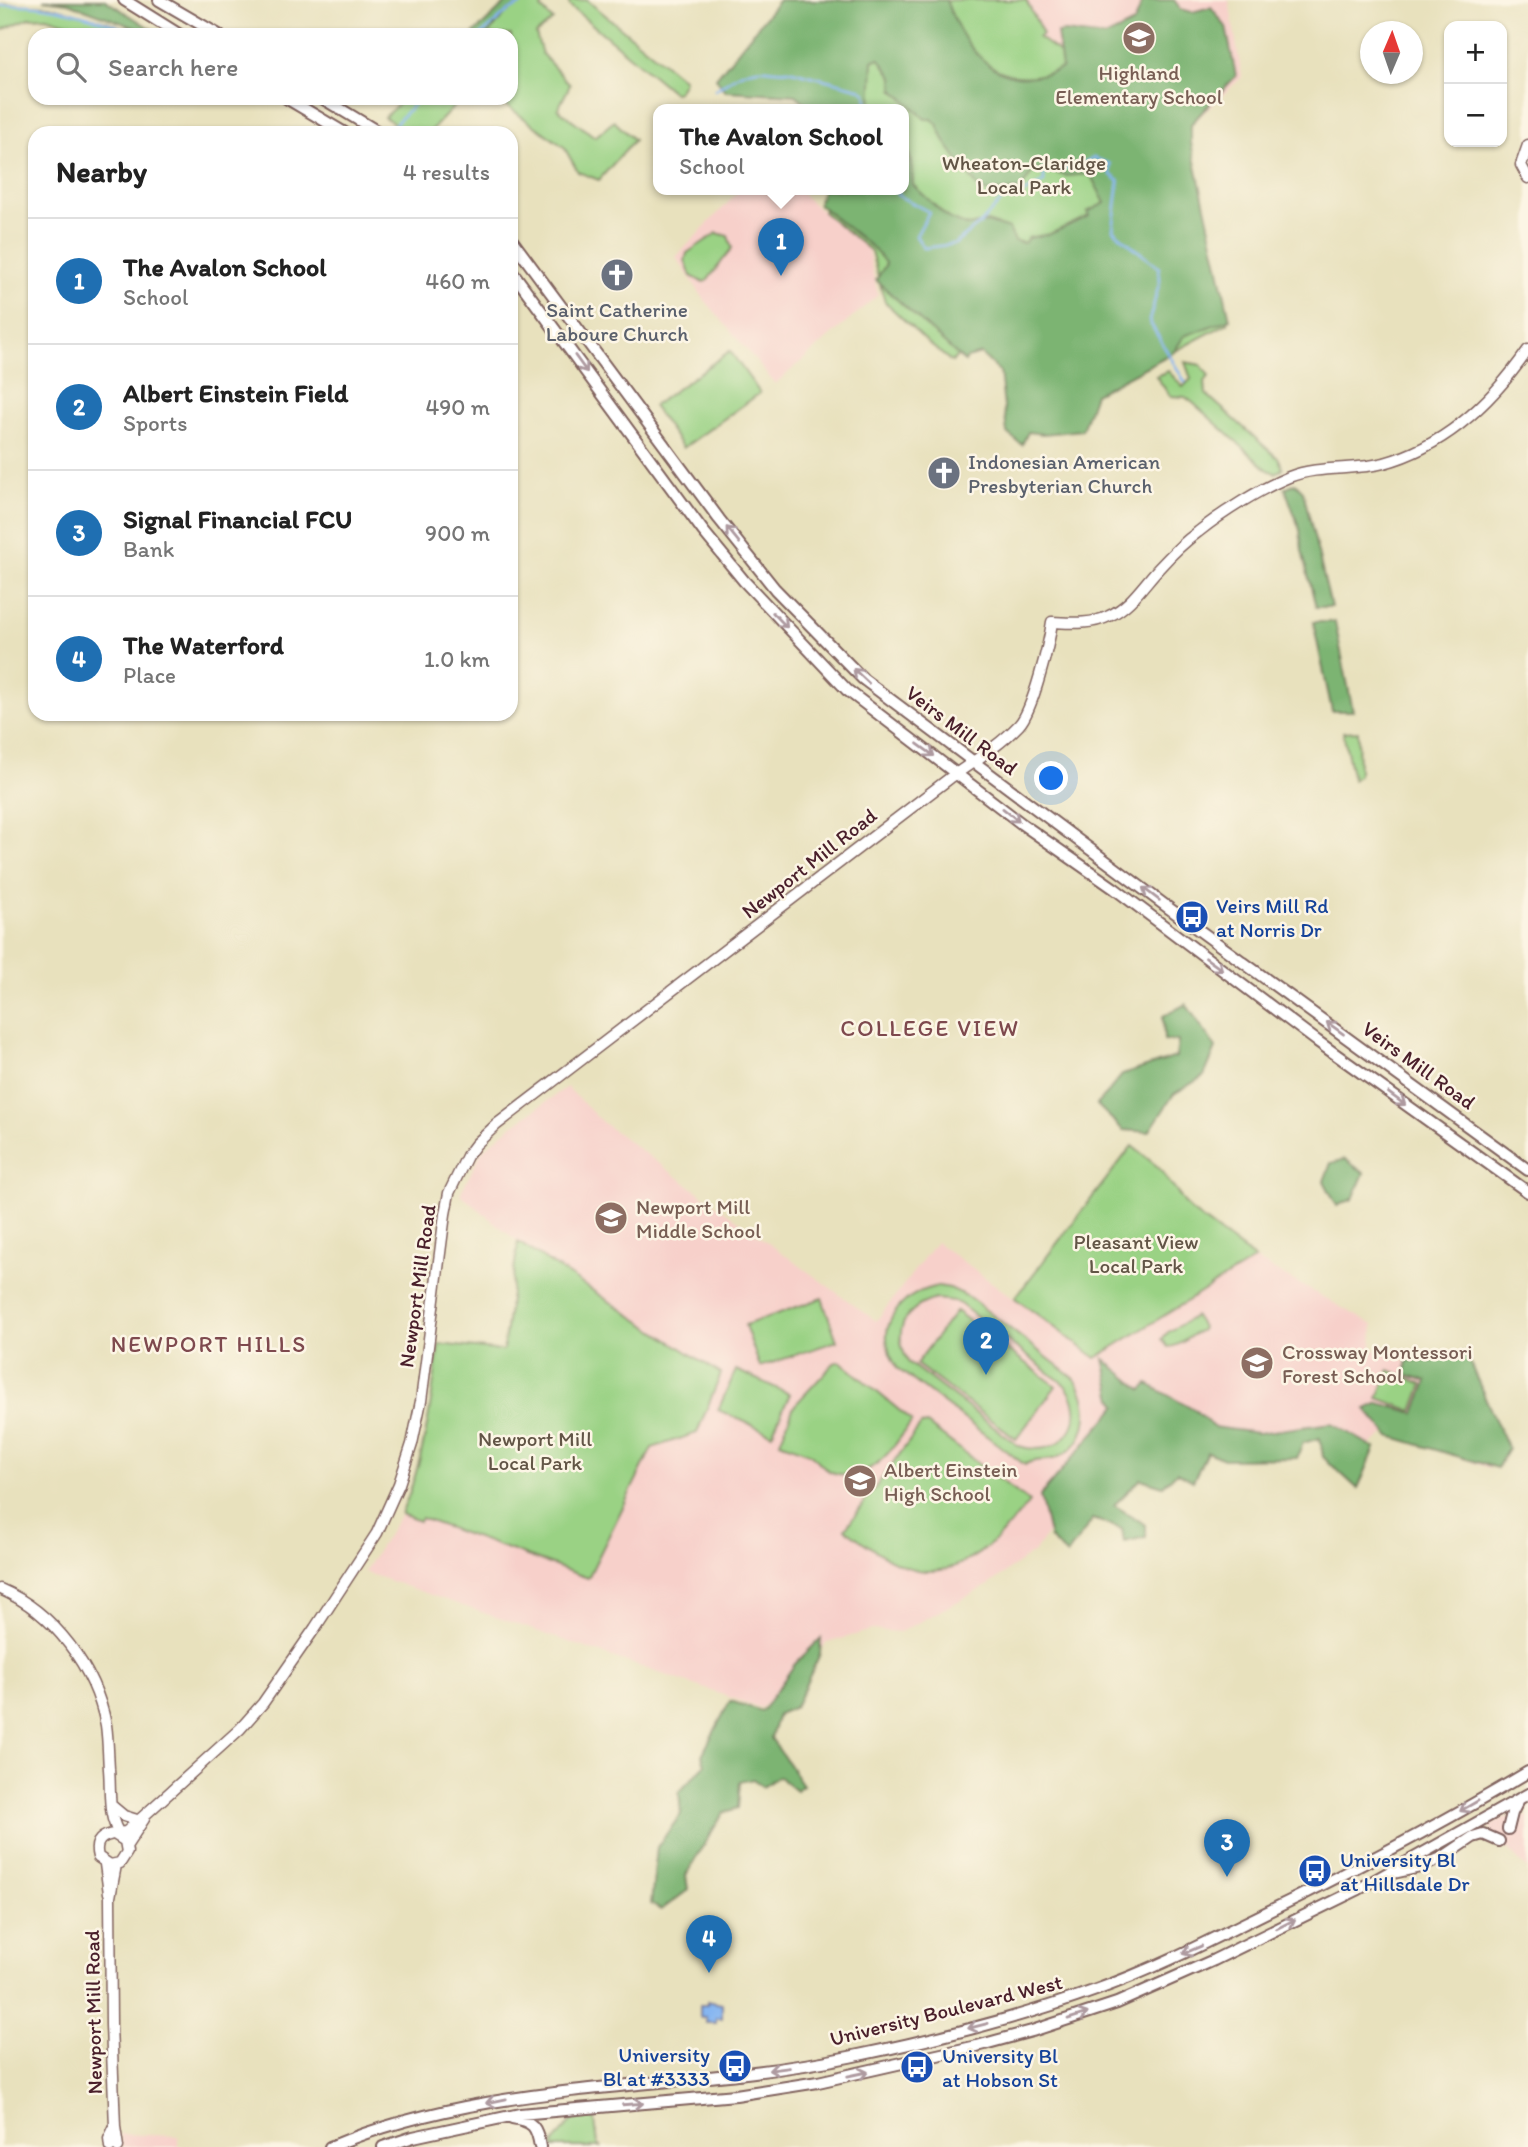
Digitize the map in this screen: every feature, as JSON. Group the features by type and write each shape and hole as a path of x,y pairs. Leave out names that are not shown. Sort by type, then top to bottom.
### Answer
{"main road":[{"path":"124,0 169,28"},
{"path":"159,0 207,28"},
{"path":"298,105 333,126"},
{"path":"334,105 368,126"},
{"name":"Veirs Mill Road","path":"518,248 719,519 775,589 863,679 973,763 1528,1170"},
{"name":"Veirs Mill Road","path":"518,279 744,581 847,690 1021,824 1115,889 1317,1041 1528,1192"},
{"name":"University Boulevard West","path":"330,2147 410,2119 516,2097 795,2067 851,2057 1019,2015 1097,1990 1212,1941 1370,1862 1528,1772"},
{"path":"1508,1829 1512,1813 1523,1797"},
{"name":"University Boulevard West","path":"383,2147 413,2137 533,2112 772,2090 866,2072 988,2043 1093,2012 1152,1989 1387,1874 1523,1797"},
{"path":"1387,1874 1403,1873 1442,1858 1473,1837 1483,1834 1499,1841"},
{"path":"503,2118 526,2120 538,2134 540,2147"}],"street":[{"path":"1528,145 1521,165 1528,178"},
{"name":"Newport Mill Road","path":"118,2147 115,2127 110,1864 96,1852 97,1843 117,1837 142,1818 240,1729 263,1703 377,1533 400,1484 412,1444 421,1401 449,1193 476,1144 555,1078 973,763 1021,723 1043,663 1052,622 1080,624 1108,617 1124,607 1142,590 1158,569 1198,532 1241,503 1289,477 1311,471 1383,463 1424,448 1457,428 1486,402 1528,350"},
{"path":"0,1589 39,1612 63,1636 84,1666 98,1697 106,1725 111,1809 117,1837 126,1856 110,1864"},
{"path":"111,1809 124,1816 142,1818"},
{"name":"Newport Mill Road","path":"110,2147 109,2139 115,2127"}],"shaded area":[{"name":"Highland Elementary School","path":"990,0 1229,0 1242,77 1177,138"},
{"path":"735,195 803,195 868,250 878,295 775,384 704,299 676,257"},
{"name":"Albert Einstein High School","path":"567,1087 602,1122 876,1321 936,1242 1096,1358 1255,1259 1373,1325 1372,1349 1421,1366 1504,1453 1488,1468 1387,1432 1368,1447 1327,1425 1257,1436 1193,1430 1141,1399 1035,1551 987,1586 900,1632 872,1630 827,1643 761,1708 364,1572 401,1514 419,1521 421,1518 588,1578 652,1447 697,1433 721,1374 518,1242 460,1194 482,1151 510,1127"},
{"path":"1528,1816 1528,1870 1493,1834 1489,1826 1506,1817 1516,1819"},
{"path":"120,2134 178,2136 178,2147 122,2147"}],"green space":[{"path":"43,0 105,0 150,28 136,28 68,3"},
{"path":"509,0 529,0 507,12 493,28 479,28"},
{"path":"529,0 545,0 541,8 553,20 536,34 542,54 570,85 558,109 595,137 614,121 634,140 599,180 578,172 564,147 506,105 518,105 518,28 493,28 507,12"},
{"path":"568,0 587,0 683,79 678,91 674,93 570,6"},
{"name":"Wheaton-Claridge Local Park","path":"779,0 946,0 954,20 975,52 1004,73 1021,76 1040,75 1062,68 1057,33 1105,37 1134,23 1143,0 1174,0 1181,9 1192,12 1211,7 1226,27 1236,76 1191,124 1191,143 1230,319 1184,336 1174,352 1095,394 1082,430 1043,434 1028,432 1022,445 1007,433 1000,372 981,354 967,358 965,362 876,280 886,264 874,249 818,204 821,195 909,195 909,155 913,185 948,218 968,226 987,222 1009,229 1015,241 1024,243 1028,238 1050,234 1089,216 1087,212 1105,203 1090,174 1067,176 1035,168 1021,189 988,192 979,189 945,142 937,124 932,119 925,119 893,89 893,77 879,58 873,61 871,104 807,104 796,95 725,91 716,78"},
{"name":"Wheaton-Claridge Local Park","path":"782,0 1026,0 1043,34 1038,37 1177,138 1181,135 1228,323 1149,365 1009,293 952,362 885,302 871,251 823,212 829,195 909,195 909,104 826,104"},
{"path":"0,6 49,6 123,28 81,28 47,17 29,18 0,31"},
{"path":"397,105 455,105 436,126 399,126 384,117"},
{"path":"717,233 728,236 732,248 707,281 702,282 691,276 685,261 687,253"},
{"path":"730,351 760,393 683,448 653,406"},
{"path":"1185,362 1201,365 1209,376 1205,382 1206,394 1279,459 1283,469 1275,473 1268,470 1192,402 1185,397 1170,396 1156,376 1168,371 1183,387 1191,379"},
{"path":"1295,483 1303,491 1331,607 1316,607 1302,551 1300,530 1285,488"},
{"path":"1313,622 1335,622 1353,711 1332,711"},
{"path":"1358,731 1359,775 1353,780 1343,732"},
{"path":"1186,1004 1216,1048 1204,1076 1174,1094 1149,1132 1123,1130 1097,1105 1122,1075 1176,1057 1178,1041 1164,1040 1163,1016"},
{"name":"Pleasant View Local Park","path":"1132,1146 1158,1167 1190,1210 1255,1259 1096,1358 1015,1298"},
{"path":"1345,1159 1364,1173 1353,1199 1337,1206 1324,1181 1331,1163"},
{"name":"Newport Mill Local Park","path":"518,1242 721,1374 697,1433 652,1448 588,1578 421,1518 419,1521 401,1514 421,1452 439,1344 503,1351"},
{"path":"938,1286 950,1288 969,1297 1075,1379 1085,1401 1086,1412 1082,1434 1076,1444 1056,1458 1025,1465 897,1368 887,1341 891,1319 906,1301","holes":["936,1299 954,1301 1065,1385 1073,1399 1074,1424 1059,1442 1034,1449 1019,1446 908,1362 901,1341 901,1331 908,1315 915,1308"]},
{"path":"822,1298 837,1341 760,1367 745,1325"},
{"path":"956,1311 1056,1386 1016,1439 916,1364"},
{"path":"1195,1316 1202,1327 1201,1330 1177,1345 1168,1347 1162,1339 1167,1333"},
{"path":"1465,1352 1508,1449 1497,1468 1389,1436 1366,1409 1379,1403 1415,1413 1427,1381 1405,1374 1408,1360 1433,1361"},
{"path":"1104,1359 1142,1390 1148,1384 1196,1411 1213,1427 1258,1433 1331,1423 1375,1448 1358,1489 1323,1457 1320,1438 1303,1443 1297,1458 1224,1459 1207,1452 1193,1481 1177,1472 1163,1486 1141,1479 1114,1505 1146,1525 1146,1537 1124,1542 1122,1529 1093,1519 1067,1555 1050,1539 1040,1496 1117,1406"},
{"path":"840,1361 912,1421 879,1462 858,1474 831,1472 810,1454 780,1442 794,1406 834,1363"},
{"path":"736,1370 790,1394 772,1434 718,1410"},
{"path":"1389,1370 1423,1384 1413,1411 1378,1398"},
{"path":"927,1424 1029,1502 1009,1527 971,1558 956,1566 925,1571 893,1561 845,1529 921,1425"},
{"path":"821,1638 820,1654 795,1707 778,1714 771,1738 803,1785 796,1790 778,1776 763,1787 753,1779 740,1782 738,1808 723,1813 686,1875 688,1890 661,1910 651,1904 657,1847 681,1814 679,1792 705,1765 702,1755 730,1701 762,1711 795,1664"},
{"path":"594,2113 598,2144 601,2147 551,2147 572,2120"}],"water":[{"path":"707,2001 722,2004 722,2018 716,2018 716,2023 706,2023 706,2017 700,2017 700,2005 707,2005"}],"waterway":[{"path":"489,28 507,12 529,0"},
{"path":"0,6 53,8 121,28"},
{"path":"715,90 752,70 788,70 858,88 866,93 867,104"},
{"path":"393,126 413,105"},
{"path":"897,195 929,212 916,236 924,248 955,244 981,223 1003,199 1015,198 1044,182 1044,169 1071,168 1094,158 1110,164 1110,174 1119,181 1113,230 1159,268 1160,281 1149,321 1185,382"}],"place":[{"name":"Highland Elementary School","path":"1139,38"},
{"name":"Saint Catherine Laboure Church","path":"617,275"},
{"name":"The Avalon School","path":"781,276"},
{"name":"Indonesian American Presbyterian Church","path":"944,473"},
{"name":"Veirs Mill Rd at Norris Dr","path":"1192,917"},
{"name":"Newport Mill Middle School","path":"611,1218"},
{"name":"Crossway Montessori Forest School","path":"1257,1363"},
{"name":"Albert Einstein Field","path":"986,1375"},
{"name":"Albert Einstein High School","path":"860,1481"},
{"name":"University Bl at Hillsdale Dr","path":"1315,1871"},
{"name":"Signal Financial FCU","path":"1227,1877"},
{"name":"The Waterford","path":"709,1973"},
{"name":"University Bl at #3333","path":"735,2066"},
{"name":"University Bl at Hobson St","path":"917,2067"}],"district":[{"name":"COLLEGE VIEW","path":"930,1028"},
{"name":"NEWPORT HILLS","path":"209,1344"}]}
